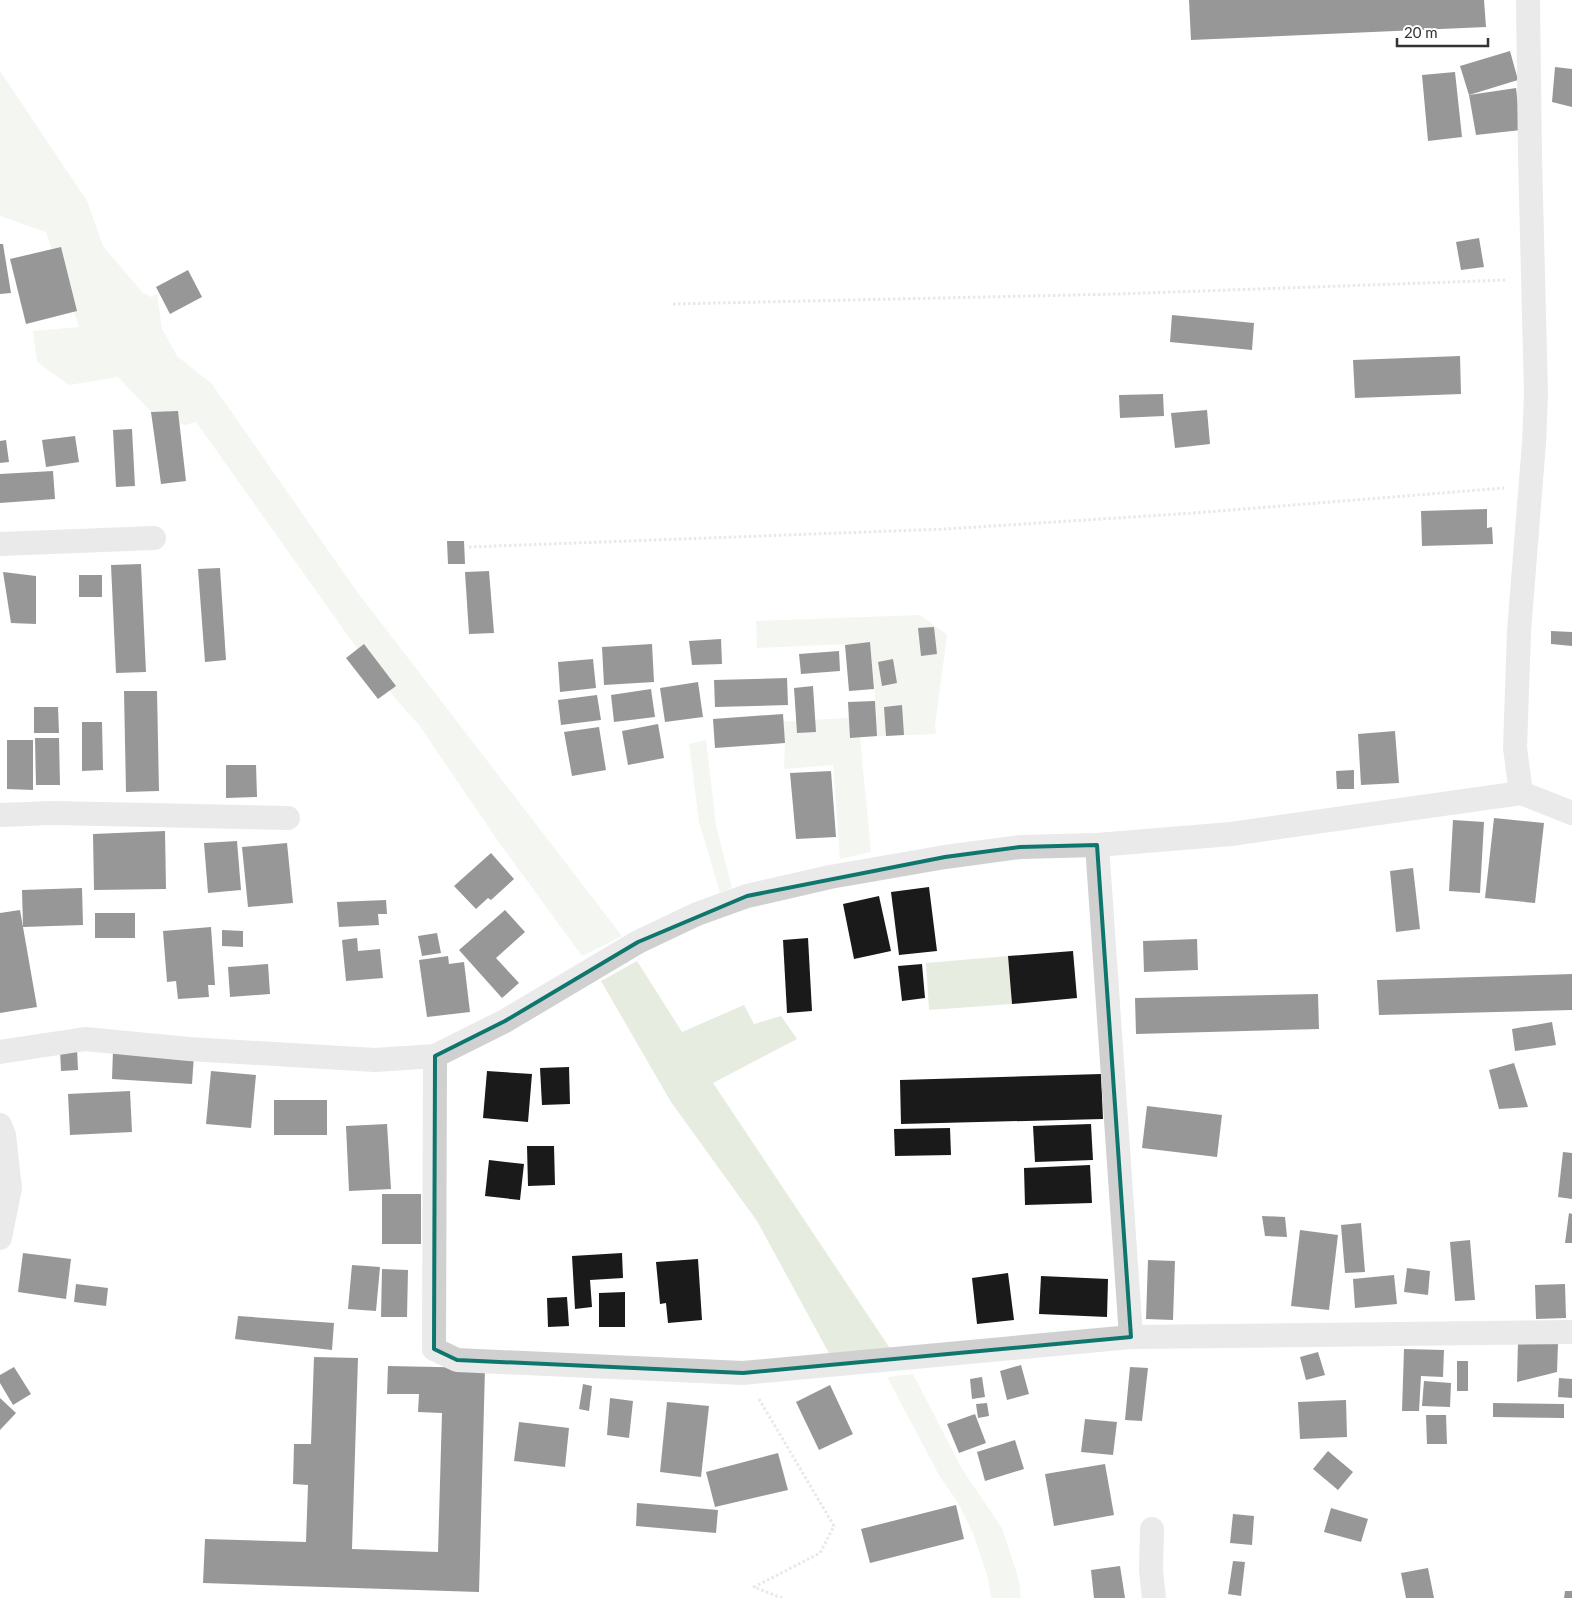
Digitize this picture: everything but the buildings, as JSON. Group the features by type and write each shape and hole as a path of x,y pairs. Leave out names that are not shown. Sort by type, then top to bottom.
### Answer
{"street":[{"path":"1521,793 1515,748 1519,640 1536,394 1528,0"},
{"path":"0,544 154,538"},
{"path":"0,1052 84,1039 189,1049 375,1060 436,1056 505,1021 638,942 697,914 747,896 830,877 945,857 1020,847 1097,845 1231,834 1521,793 1572,812"},
{"path":"0,814 288,818"},
{"path":"1097,845 1131,1336"},
{"path":"436,1056 434,1349 457,1360 743,1373 1131,1336 1572,1332"},
{"path":"0,1125 4,1135 10,1188 0,1238"},
{"path":"1152,1529 1151,1571 1154,1598"}],"path":[{"path":"673,304 1118,294 1533,279"},
{"path":"469,548 946,529 1194,513 1530,486"},
{"path":"743,1373 834,1526 820,1553 754,1587 782,1598"}],"highlighted area":[{"path":"1097,845 1131,1337 743,1373 457,1360 434,1349 435,1056 505,1021 638,942 747,896 945,857 1020,847"}],"shaded area":[{"path":"0,71 87,201 103,246 143,293 151,297 157,294 162,329 177,356 212,384 355,589 622,936 582,956 498,841 419,725 399,703 356,647 196,422 185,425 151,412 118,377 69,385 37,362 33,331 79,327 46,232 0,216"},
{"path":"920,615 947,635 935,726 936,734 860,737 871,852 840,859 833,765 784,769 785,743 779,722 877,716 870,643 757,648 756,621"},
{"path":"706,740 716,825 732,888 720,893 699,822 689,744"},
{"path":"1008,956 1012,1004 929,1010 926,963"},
{"path":"637,961 682,1032 744,1005 754,1024 781,1016 797,1039 713,1083 891,1350 830,1355 757,1221 671,1102 601,981"},
{"path":"913,1374 962,1469 1002,1528 1019,1580 1021,1598 991,1598 988,1578 973,1533 957,1501 940,1477 887,1377"}]}
